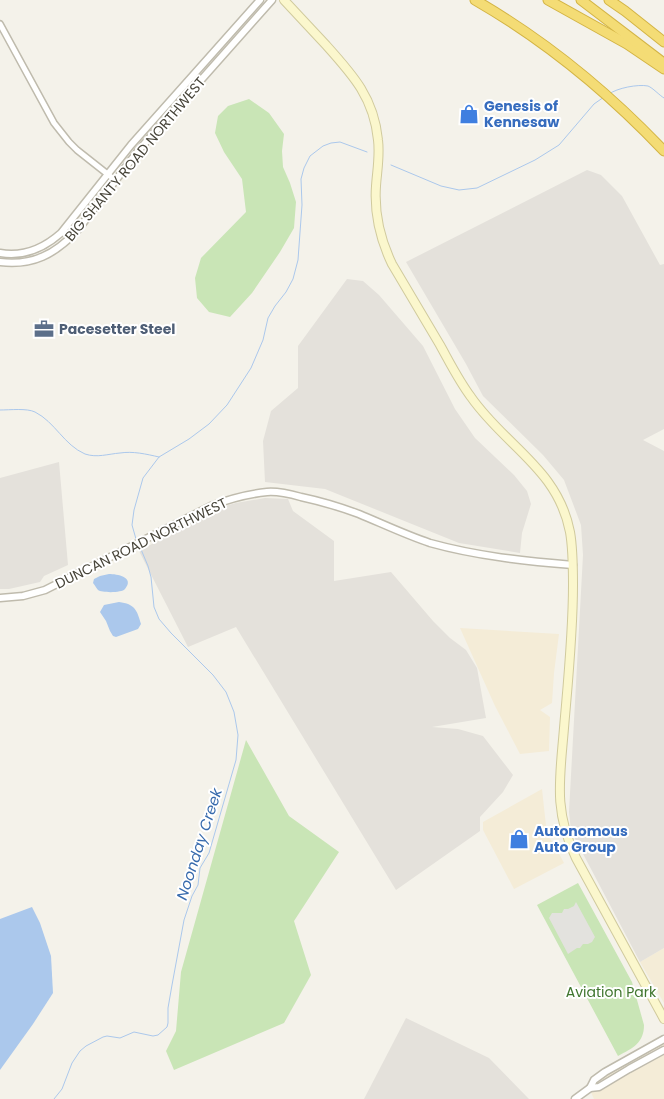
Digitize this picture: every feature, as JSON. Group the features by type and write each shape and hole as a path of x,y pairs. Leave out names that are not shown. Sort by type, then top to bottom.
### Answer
{"highway":[{"path":"475,0 521,28 586,77 626,112 664,151"},
{"path":"548,0 627,44 664,70"},
{"path":"582,0 664,63"},
{"path":"609,0 664,42"}],"main road":[{"path":"284,0 355,77 372,112 378,135 379,153 376,211 378,226 387,252 470,396 492,423 541,471 555,491 567,519 573,565 573,619 560,787 562,817 567,838 576,858 664,1019"}],"street":[{"name":"BIG SHANTY ROAD NORTHWEST","path":"0,253 13,254 31,251 55,239 69,225 131,146 260,0"},
{"name":"BIG SHANTY ROAD NORTHWEST","path":"0,262 14,263 34,260 59,248 76,231 138,152 272,0"},
{"path":"0,24 54,123 68,142 115,180"},
{"name":"DUNCAN ROAD NORTHWEST","path":"0,598 23,596 45,590 211,506 229,499 267,492 282,493 335,506 357,513 408,535 460,551 501,558 573,565"},
{"path":"575,1099 590,1088 594,1080 605,1072 664,1039"},
{"path":"590,1088 599,1087 629,1068 664,1050"}],"shaded area":[{"path":"587,170 601,175 622,196 660,265 664,264 664,429 643,440 664,451 664,948 640,962 571,831 569,812 583,555 581,525 564,480 543,455 483,396 406,262"},
{"path":"347,279 363,281 379,295 423,346 455,409 475,438 514,475 527,491 531,504 522,533 520,553 459,543 325,489 265,482 263,441 271,411 298,388 298,346"},
{"path":"59,462 68,565 44,576 40,582 9,589 0,589 0,478"},
{"path":"265,498 288,499 293,511 334,541 334,581 391,572 433,621 450,638 466,650 477,668 486,718 432,727 458,729 483,736 513,775 503,792 480,817 480,831 396,890 236,627 188,647 139,551 218,508"},
{"path":"460,628 559,634 552,703 540,710 550,717 549,751 520,754 495,706"},
{"name":"Autonomous Auto Group","path":"542,789 547,835 564,863 514,889 483,830 483,822"},
{"path":"576,902 595,937 592,942 583,944 580,948 568,954 549,918 552,913 562,913 564,909 574,906"},
{"path":"664,948 664,1003 640,962"},
{"path":"406,1018 489,1058 529,1099 364,1099"},
{"path":"664,1043 664,1099 594,1099 588,1086 634,1055"}],"green space":[{"path":"249,99 269,113 284,134 283,167 296,202 294,228 252,293 230,317 209,312 197,298 195,278 201,258 246,212 242,179 224,152 215,133 218,116 228,106"},
{"path":"246,740 289,816 339,852 294,921 311,975 284,1023 174,1070 166,1051 176,1031 181,972"},
{"name":"Aviation Park","path":"578,883 632,982 644,1025 640,1041 618,1056 537,905"}],"water":[{"path":"109,574 124,577 128,585 120,591 103,592 98,590 93,583 94,579"},
{"path":"119,602 129,604 134,608 141,624 138,629 116,637 113,636 100,612 104,605"},
{"path":"32,907 40,923 51,956 53,993 0,1070 0,919"}],"waterway":[{"name":"Noonday Creek","path":"609,94 622,88 648,86 664,98"},
{"name":"Noonday Creek","path":"391,165 441,186 459,190 477,188 535,160 559,145 594,104 604,97"},
{"name":"Noonday Creek","path":"136,539 132,525 143,478 159,457 189,439 209,424 227,405 251,368 263,340 268,318 293,279 298,260 302,205 301,179 310,156 323,146 340,142 367,152"},
{"path":"0,410 35,412 42,416 71,445 85,454 98,456 130,452 159,457"},
{"name":"Noonday Creek","path":"54,1099 62,1089 72,1063 86,1046 107,1036 120,1038 134,1032 153,1036 158,1035 167,1027 168,1008 184,920 198,885 200,868 209,853 236,760 238,735 234,712 226,692 213,675 159,619 154,607 151,577 140,547"}],"place":[{"name":"Genesis of Kennesaw","path":"469,114"},
{"name":"Pacesetter Steel","path":"44,329"},
{"name":"Autonomous Auto Group","path":"519,839"}]}
